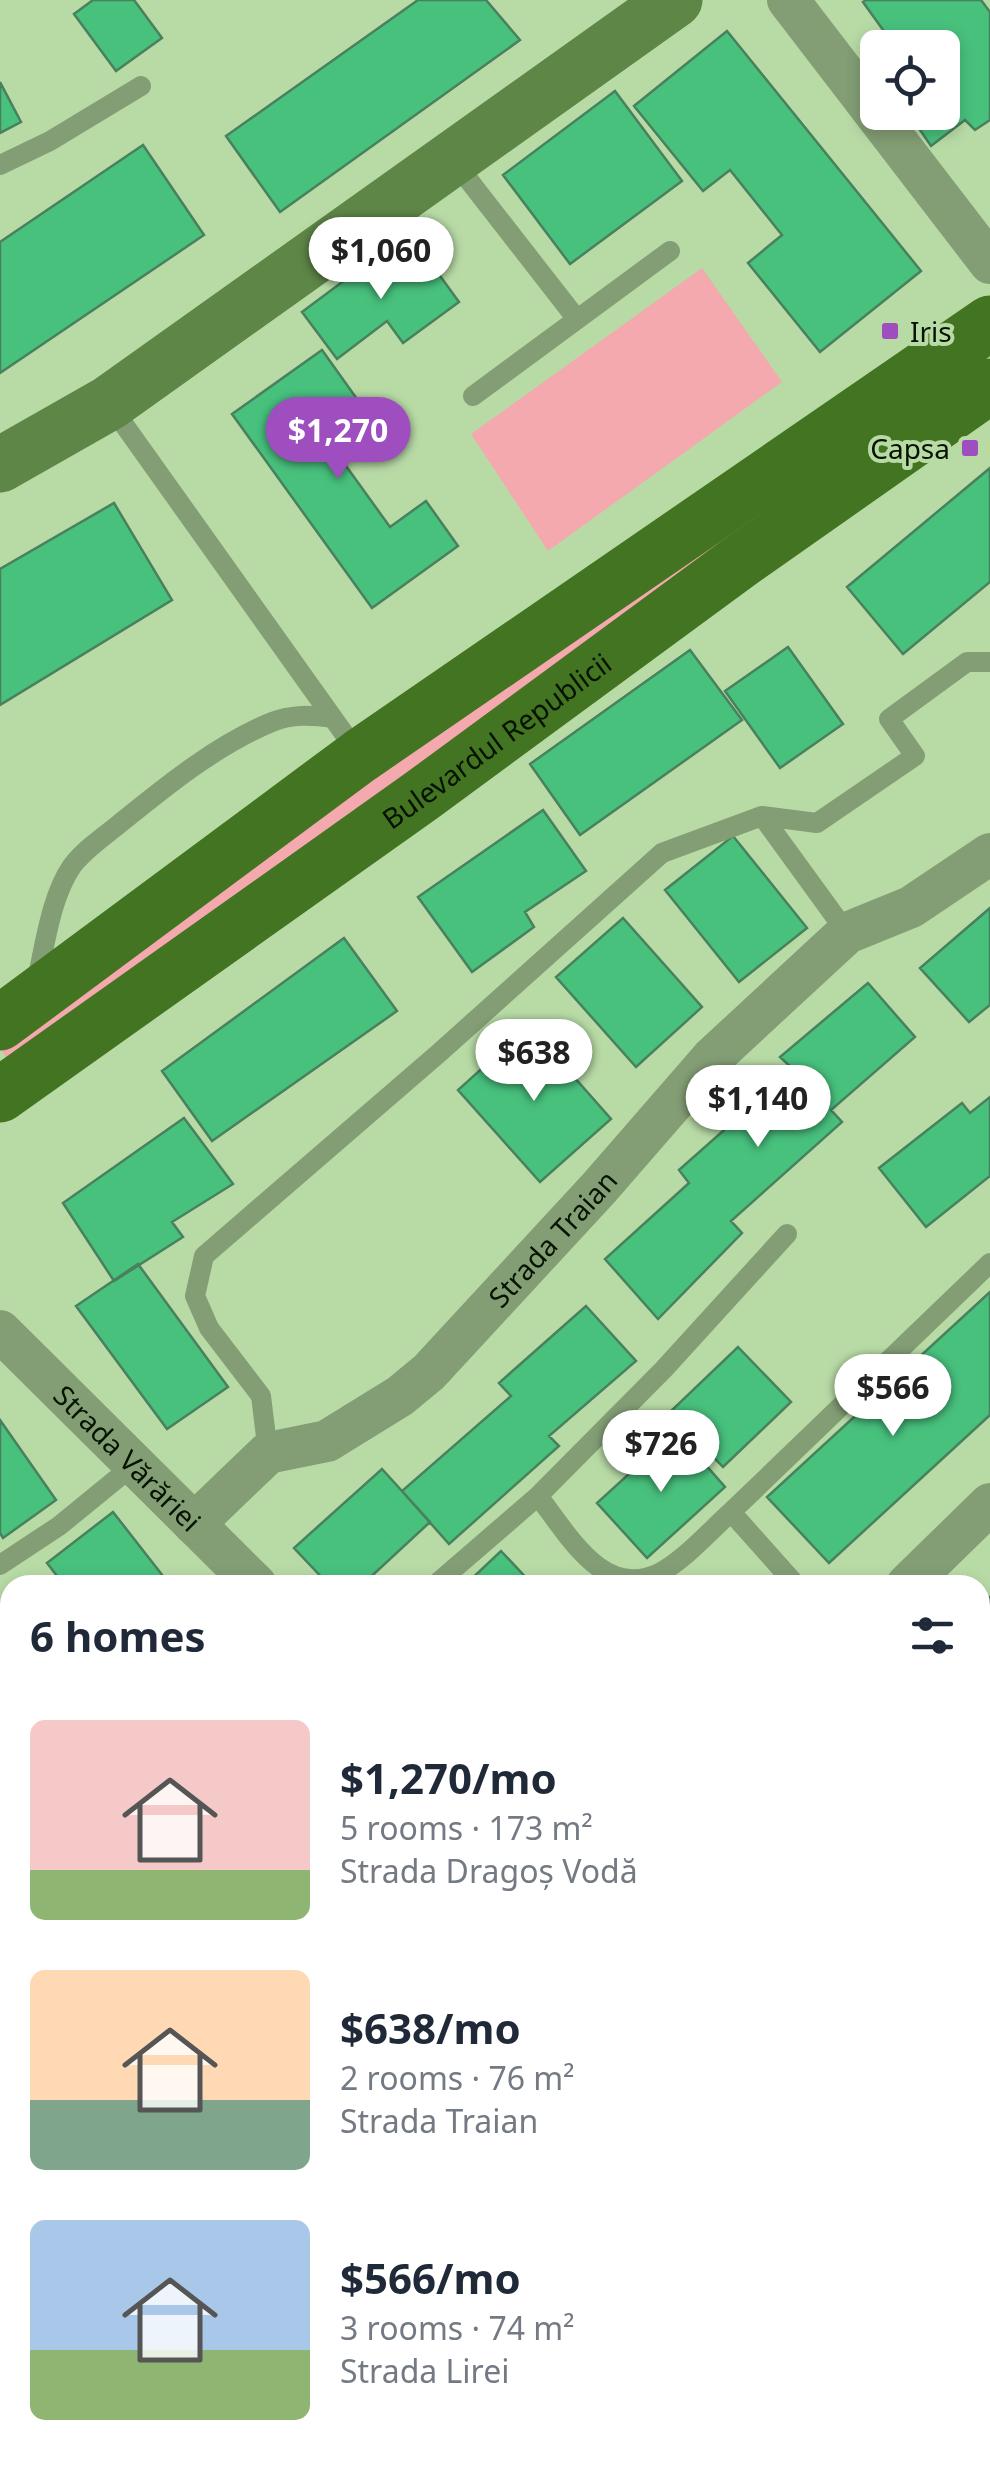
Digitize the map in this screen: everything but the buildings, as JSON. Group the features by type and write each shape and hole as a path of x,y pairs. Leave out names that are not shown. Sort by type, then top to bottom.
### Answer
{"main road":[{"path":"0,465 109,403 452,159 656,5"},
{"path":"16,1011 346,737 990,323"},
{"name":"Bulevardul Republicii","path":"0,1095 990,386"}],"street":[{"path":"788,0 990,263"},
{"name":"Strada Traian","path":"268,1453 327,1440 400,1396 430,1372 712,1058 847,933 910,907 990,854"},
{"name":"Strada Vărăriei","path":"0,1331 246,1575"},
{"path":"194,1524 268,1453"},
{"path":"917,1575 990,1505"}],"lane":[{"path":"0,166 141,86"},
{"path":"452,159 576,318"},
{"path":"473,396 670,251"},
{"path":"109,403 346,737"},
{"path":"268,1453 261,1396 209,1328 195,1296 204,1256 440,1053 662,853 762,816 817,823 915,756 889,719 967,662 990,662"},
{"path":"16,1011 59,893 73,866 97,842 224,748 274,721 307,714 346,737"},
{"path":"762,816 847,933"},
{"path":"447,1575 538,1496 664,1369 788,1234"},
{"path":"655,1575 664,1572 731,1512 990,1262"},
{"path":"0,1565 59,1526 135,1464"},
{"path":"538,1496 587,1558 610,1575"},
{"path":"731,1512 787,1575"}],"shaded area":[{"path":"702,268 782,382 548,551 471,434"},
{"path":"919,381 931,397 9,1061 0,1049"}],"place":[{"name":"Iris","path":"890,331"},
{"name":"Capsa","path":"970,448"}]}
